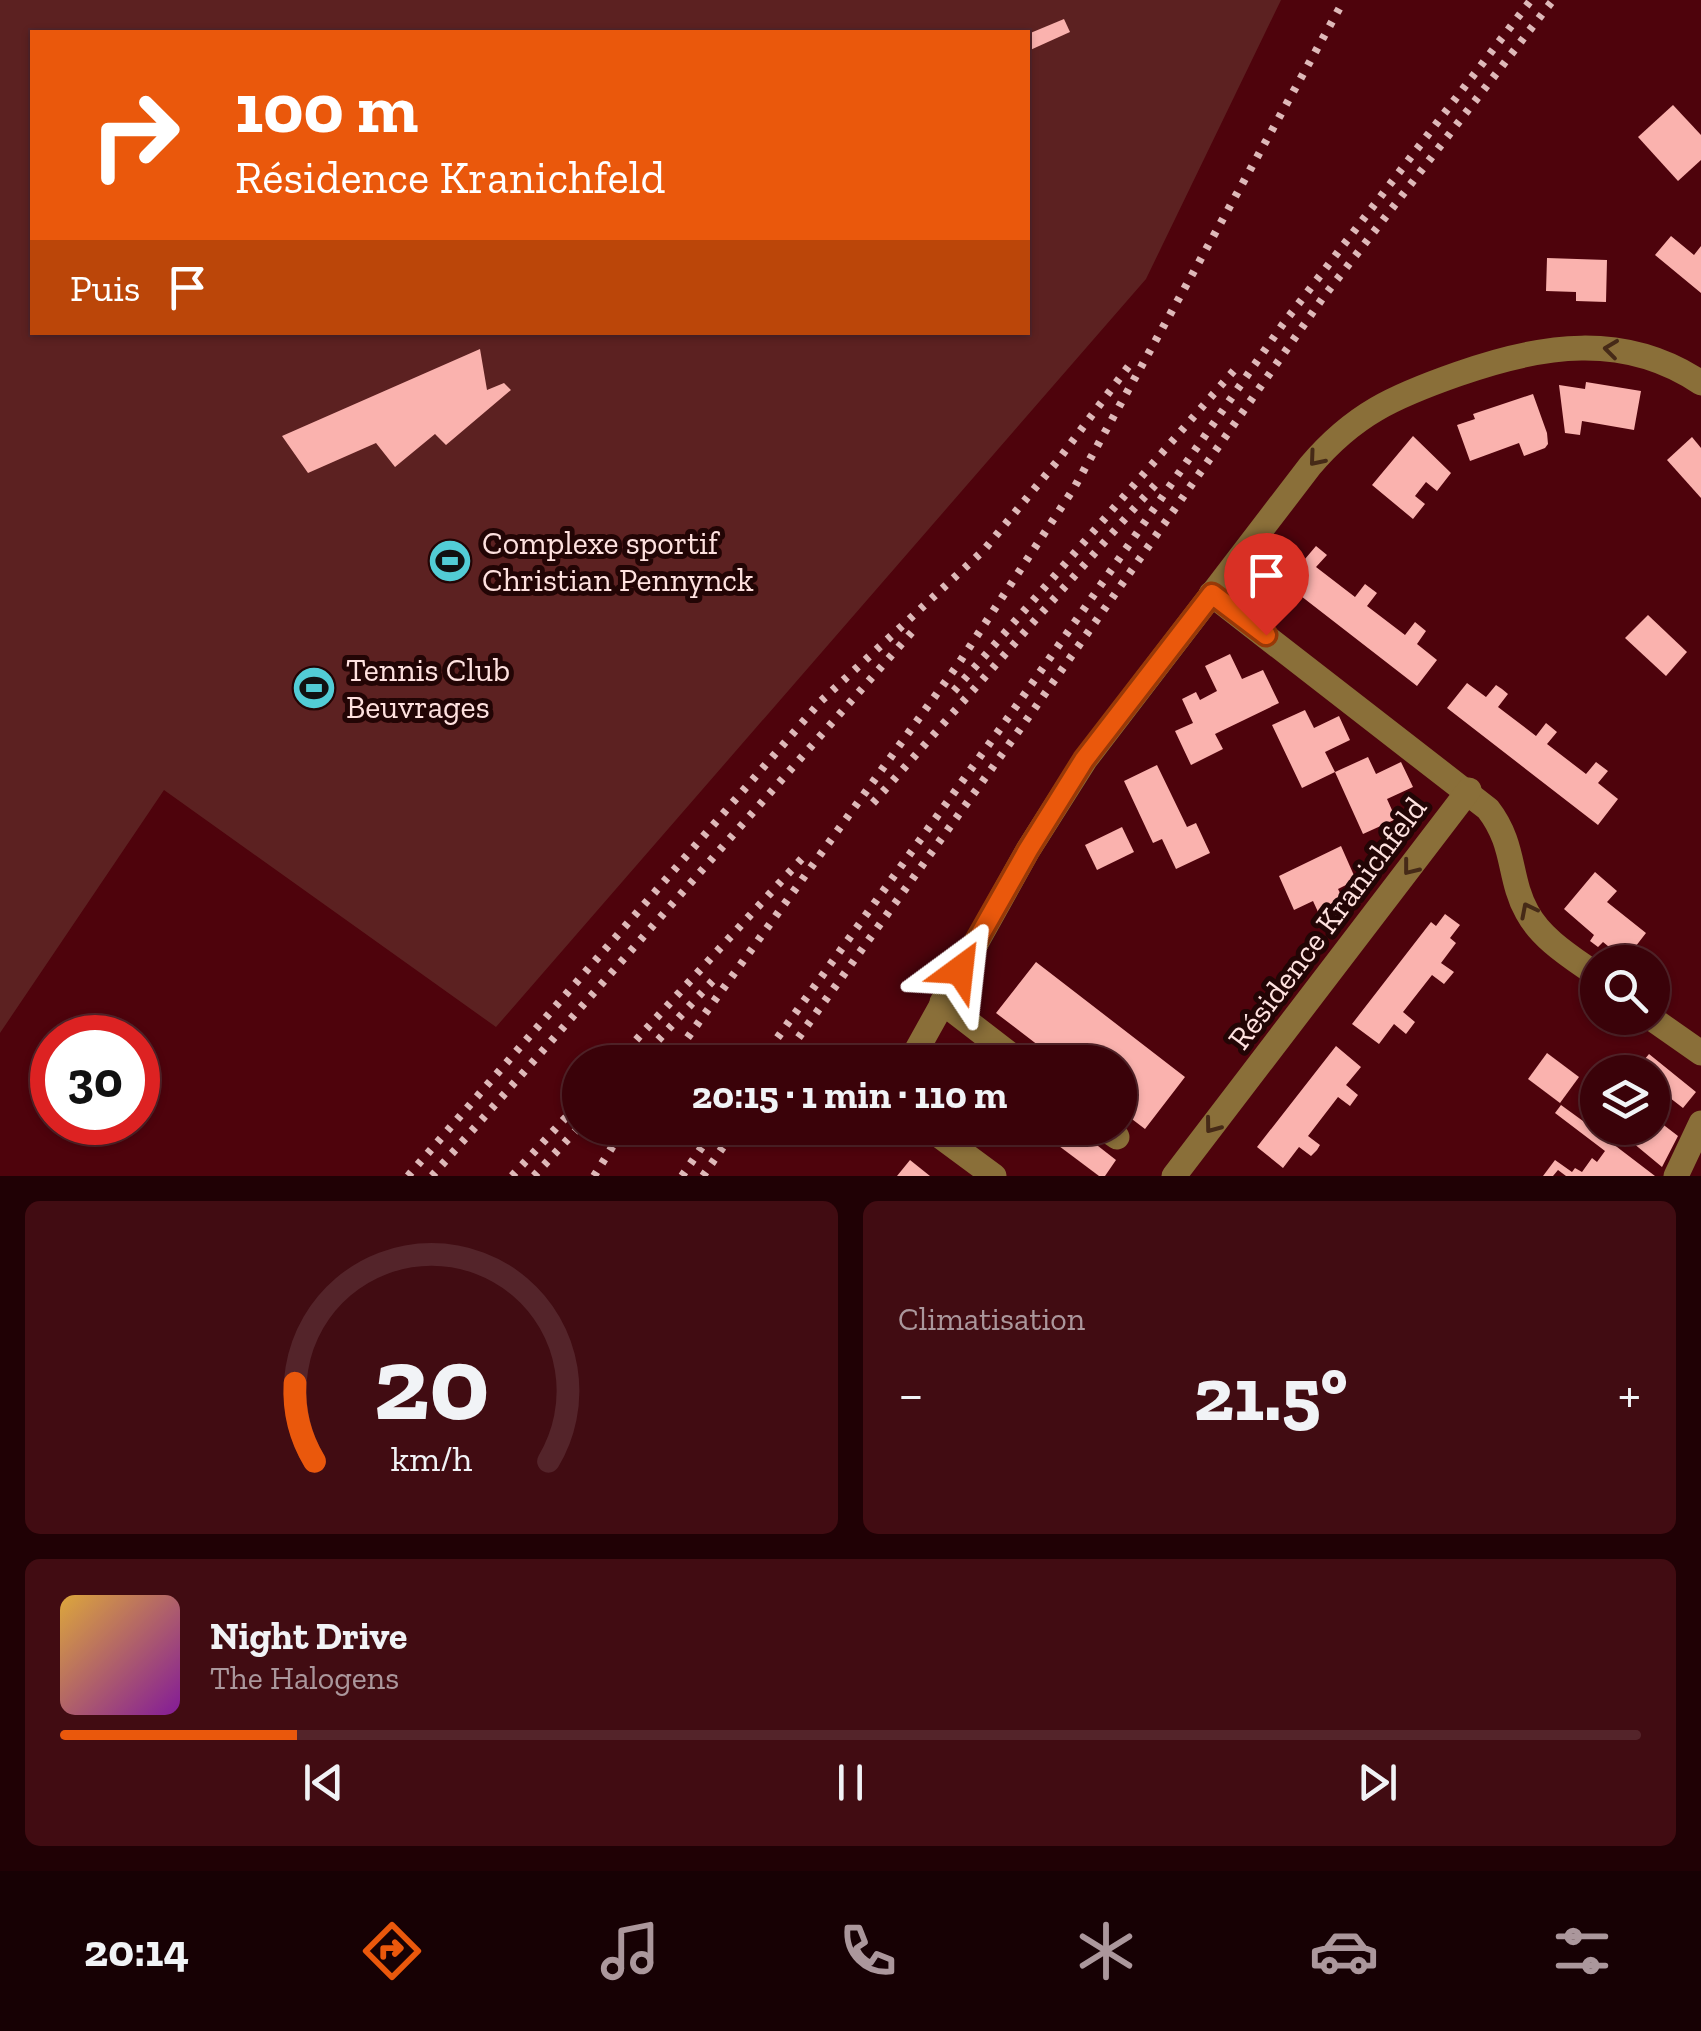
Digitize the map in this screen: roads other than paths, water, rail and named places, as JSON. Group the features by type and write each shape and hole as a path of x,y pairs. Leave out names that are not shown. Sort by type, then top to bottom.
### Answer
{"street":[{"path":"919,1045 1028,850 1084,760 1326,448 1354,422 1400,395 1523,353 1581,346 1640,354 1676,367 1701,382"},
{"name":"Résidence Kranichfeld","path":"1174,1176 1469,790 1212,594"},
{"path":"1469,790 1503,828 1521,897 1532,920 1580,962"},
{"path":"942,1002 998,1045"},
{"path":"1670,1031 1701,1053"},
{"path":"1676,1176 1698,1135"},
{"path":"952,1145 994,1176"}],"railway":[{"path":"682,1045 959,663 1074,488 1344,0"},
{"path":"772,1045 1010,715 1283,324 1531,0"},
{"path":"793,1045 1322,299 1553,0"},
{"path":"408,1176 821,701 984,550 1134,359"},
{"path":"954,691 1237,367"},
{"path":"873,803 1155,485"},
{"path":"432,1176 912,632"},
{"path":"632,1045 806,854"},
{"path":"654,1045 719,974"},
{"path":"512,1176 562,1122"},
{"path":"534,1176 563,1145"},
{"path":"594,1176 613,1145"},
{"path":"682,1176 703,1145"},
{"path":"703,1176 724,1145"}],"place":[{"name":"Complexe sportif Christian Pennynck","path":"450,561"},
{"name":"Tennis Club Beuvrages","path":"314,688"}]}
